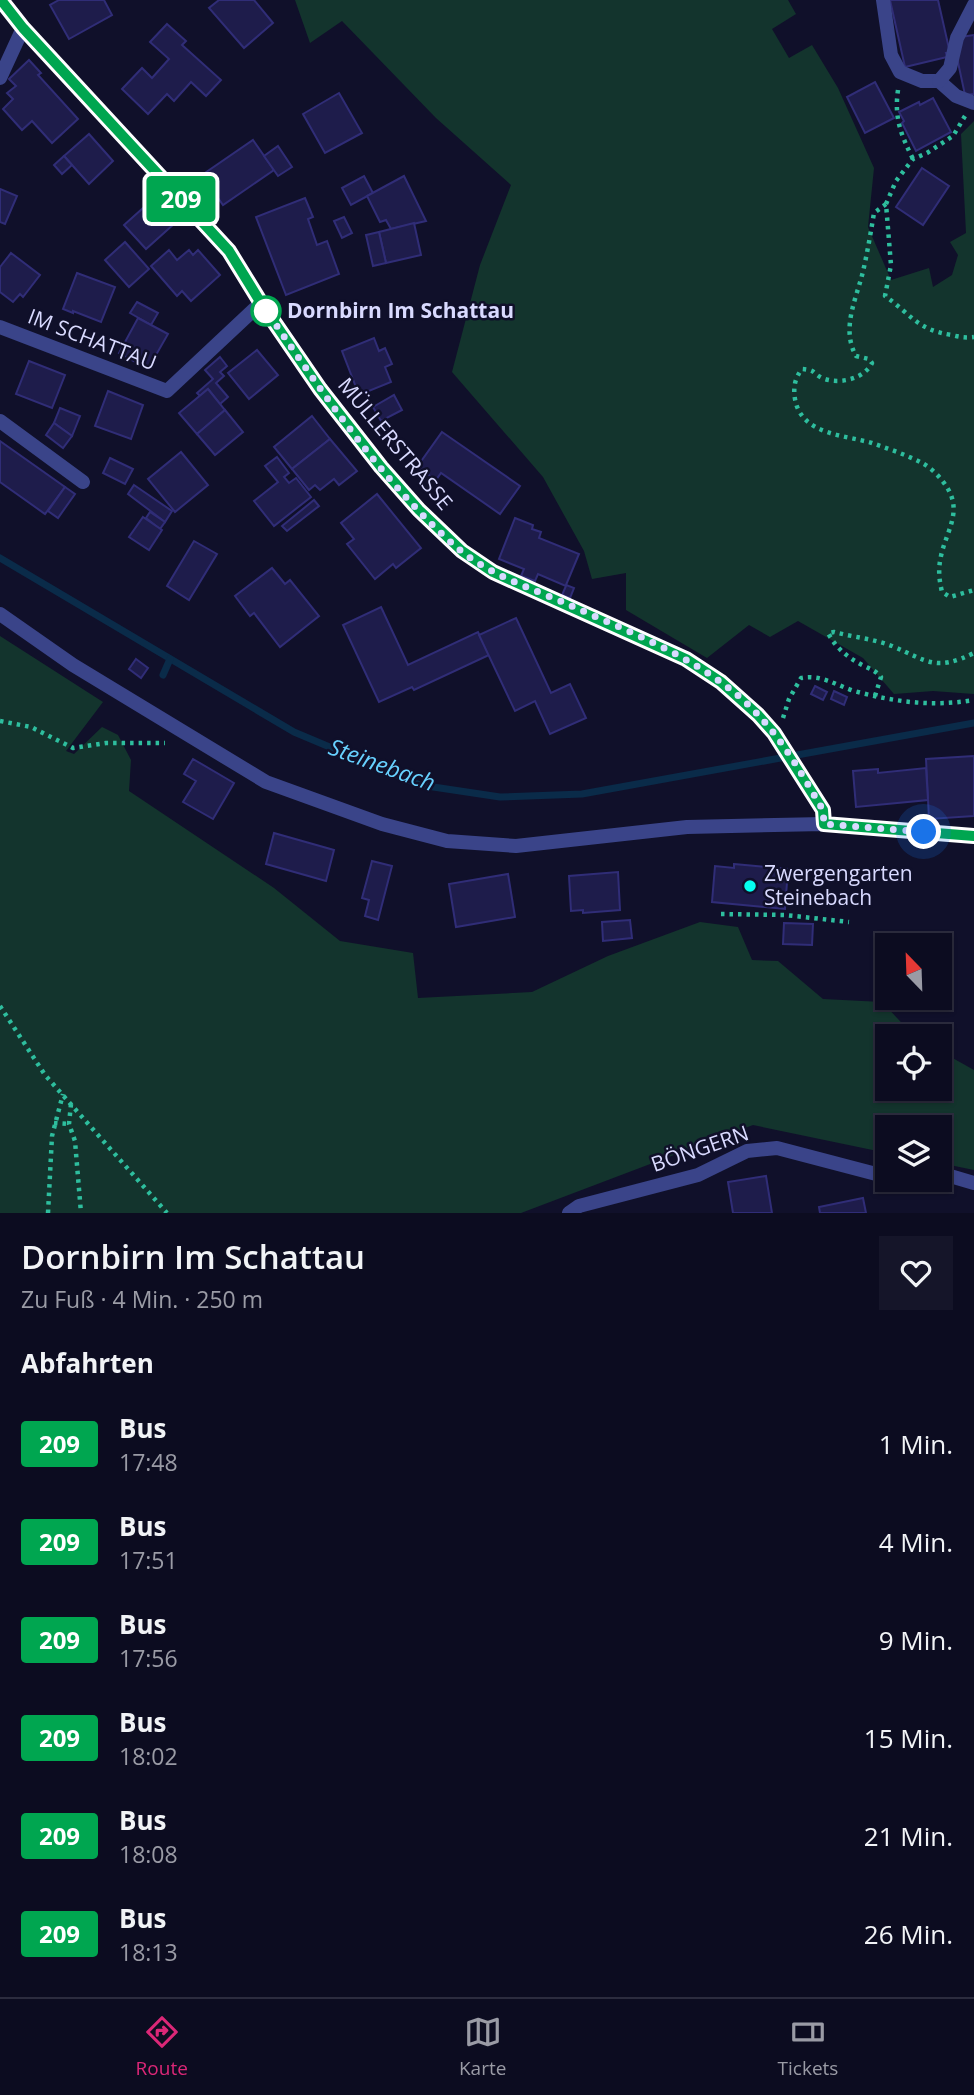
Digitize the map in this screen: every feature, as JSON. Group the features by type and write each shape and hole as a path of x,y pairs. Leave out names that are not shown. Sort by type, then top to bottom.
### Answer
{"street":[{"name":"MÜLLERSTRASSE","path":"1,0 23,28 229,251 320,389 381,467 419,510 462,551 493,572 686,659 721,682 758,715 777,737 823,810 824,824"},
{"path":"883,0 891,55 900,72 922,81 939,81 956,96 974,103"},
{"path":"939,81 950,68 957,38 974,5"},
{"path":"0,78 23,28"},
{"name":"IM SCHATTAU","path":"0,327 167,391 261,303"},
{"path":"0,421 83,482"},
{"path":"0,614 73,665 266,782 382,824 447,841 516,846 687,827 824,824 974,836"},
{"name":"BÖNGERN","path":"569,1213 579,1206 698,1175 747,1151 777,1148 875,1174"},
{"path":"952,1177 974,1183"}],"path":[{"path":"900,72 895,108 901,135 913,159"},
{"path":"974,103 953,136 913,159 896,181 886,204 891,265 885,296 923,328 974,337"},
{"path":"886,204 874,213 864,268 849,322 852,349 856,356 869,359 872,363 868,371 859,377 842,380 822,378 813,370 802,369 795,378 795,397 799,413 815,427 835,436 871,443 925,464 943,481 950,492 954,508 953,525 942,554 939,576 942,592 950,597 974,590"},
{"path":"875,696 881,677 875,670 863,666 836,648 828,633 834,632 891,646 920,661 948,664 974,653"},
{"path":"777,737 789,699 801,678 811,676 875,696 916,704 947,704 974,700"},
{"path":"0,721 31,727 73,748 106,743 160,744 186,735"},
{"path":"721,914 785,915 849,922"},
{"path":"0,1006 45,1074 167,1213"},
{"path":"48,1213 54,1123 63,1094"},
{"path":"71,1104 69,1124 75,1141 81,1213"},
{"path":"54,1123 69,1124"}],"green space":[{"path":"295,0 788,0 796,14 772,29 789,58 812,45 838,88 874,168 868,227 891,280 929,268 933,287 952,275 958,255 950,242 966,233 961,134 974,121 974,694 933,691 894,694 863,658 798,621 770,637 749,625 707,658 626,610 626,573 592,579 584,551 543,477 452,372 480,265 511,185 436,118 342,21 310,43"},
{"path":"0,636 103,702 66,751 74,754 102,727 118,735 131,760 129,791 274,888 340,941 413,953 418,998 532,992 608,956 700,922 738,927 752,960 778,961 823,999 875,1002 875,1010 890,1010 903,1024 875,1024 875,1101 952,1101 952,1058 974,1070 974,1170 952,1165 952,1115 875,1115 875,1150 753,1125 521,1213 0,1213"}],"building":[{"path":"59,0 104,0 112,15 69,39 50,5"},
{"path":"219,0 254,0 273,23 244,48 209,8"},
{"path":"890,0 938,0 950,53 946,53 947,57 905,67"},
{"path":"167,24 186,41 182,45 221,80 206,96 191,82 174,101 167,94 148,114 122,89 142,68 152,78 169,59 150,42"},
{"path":"974,35 974,94 965,95 956,53 961,37"},
{"path":"29,60 41,73 38,75 78,119 52,143 32,121 22,130 3,109 13,99 7,93 16,86 9,79"},
{"path":"875,82 894,118 865,133 847,97"},
{"path":"339,93 362,133 325,153 303,114"},
{"path":"933,98 951,132 916,151 899,112"},
{"path":"89,134 113,161 89,184 64,156"},
{"path":"253,140 274,170 223,205 202,175"},
{"path":"278,146 292,167 278,176 264,156"},
{"path":"64,156 72,165 62,174 54,165"},
{"path":"922,168 949,186 923,225 896,207"},
{"path":"364,176 373,193 351,205 342,188"},
{"path":"404,176 426,221 391,229 386,220 380,222 367,196"},
{"path":"0,189 17,196 5,224 0,222"},
{"path":"305,198 313,217 308,219 317,245 327,241 339,274 286,295 256,217"},
{"path":"152,200 174,224 146,249 124,225"},
{"path":"344,217 352,233 342,238 334,221"},
{"path":"414,223 421,255 386,263 379,232"},
{"path":"379,232 386,263 373,266 366,235"},
{"path":"125,242 149,269 129,287 105,260"},
{"path":"169,250 177,260 189,250 193,255 198,250 220,275 191,301 182,291 177,296 151,266"},
{"path":"11,253 40,275 23,297 20,294 13,302 0,292 0,267"},
{"path":"77,273 115,287 101,322 63,309"},
{"path":"137,302 158,313 151,325 130,313"},
{"path":"138,318 168,334 148,369 119,353"},
{"path":"374,338 379,351 385,348 392,364 385,367 391,382 359,395 342,351"},
{"path":"257,350 278,375 249,399 228,373"},
{"path":"220,357 227,366 220,372 224,376 216,383 228,397 220,404 208,389 200,396 197,393 213,379 205,370"},
{"path":"29,361 65,375 52,408 16,394"},
{"path":"208,389 225,410 197,434 179,413"},
{"path":"108,391 143,405 131,439 95,426"},
{"path":"394,395 402,410 381,421 373,407"},
{"path":"60,408 80,416 72,436 54,423"},
{"path":"225,410 243,432 215,455 197,434"},
{"path":"312,416 330,439 292,469 274,447"},
{"path":"54,423 72,436 63,448 46,435"},
{"path":"442,432 520,486 500,514 441,473 436,480 417,467"},
{"path":"330,439 357,471 339,485 334,479 320,490 315,485 309,490 292,469"},
{"path":"0,441 65,487 45,514 0,482"},
{"path":"181,452 208,485 175,512 148,479"},
{"path":"277,457 289,473 284,477 289,483 296,478 311,497 274,526 254,501 278,482 265,466"},
{"path":"110,458 133,469 125,484 103,473"},
{"path":"134,485 172,511 165,522 128,494"},
{"path":"65,487 75,494 58,518 48,511"},
{"path":"377,494 421,548 396,568 393,564 375,579 347,544 354,539 341,523"},
{"path":"314,500 319,506 287,531 282,526"},
{"path":"150,512 165,522 160,529 146,518"},
{"path":"143,517 162,530 149,550 129,537"},
{"path":"515,518 533,525 532,529 541,532 539,538 579,554 566,585 574,588 570,598 562,595 566,586 538,574 535,581 521,576 524,569 499,559"},
{"path":"194,541 217,554 189,600 167,586"},
{"path":"272,568 285,584 290,580 319,616 280,647 254,613 250,616 235,596"},
{"path":"381,607 408,665 478,632 489,655 414,690 412,687 379,702 343,625"},
{"path":"516,618 551,693 570,684 586,718 550,734 535,701 515,711 479,635"},
{"path":"136,659 148,668 141,678 129,669"},
{"path":"815,686 827,692 823,700 811,694"},
{"path":"834,691 847,697 844,705 831,699"},
{"path":"974,756 974,816 929,819 926,759"},
{"path":"193,759 234,783 213,819 183,802 196,781 184,774"},
{"path":"926,768 928,800 856,807 853,771 878,769 878,773"},
{"path":"274,833 334,850 326,881 266,864"},
{"path":"372,861 392,866 378,920 365,916 369,900 362,898"},
{"name":"Zwergengarten Steinebach","path":"734,864 788,869 785,909 712,902 715,866 734,868"},
{"path":"618,872 620,910 583,913 583,910 571,911 569,876"},
{"path":"508,874 515,917 456,927 449,884"},
{"path":"630,920 632,938 603,941 602,922"},
{"path":"784,923 813,924 812,945 783,944"},
{"path":"766,1176 772,1213 733,1213 728,1182"},
{"path":"863,1198 866,1213 820,1213 819,1207"}],"waterway":[{"name":"Steinebach","path":"0,558 294,732 420,785 500,797 582,794 974,723"},
{"path":"163,675 170,659"}],"bus line":[{"name":"209","path":"1,0 23,28 229,251 320,389 381,467 419,510 462,551 493,572 686,659 721,682 774,733 823,810 824,824 974,836"}],"place":[{"name":"Dornbirn Im Schattau","path":"266,311"},
{"name":"Zwergengarten Steinebach","path":"750,886"}],"route":[{"path":"266,311 261,303 320,389 381,467 419,510 462,551 493,572 686,659 721,682 774,733 823,810 824,824 924,832"}]}
